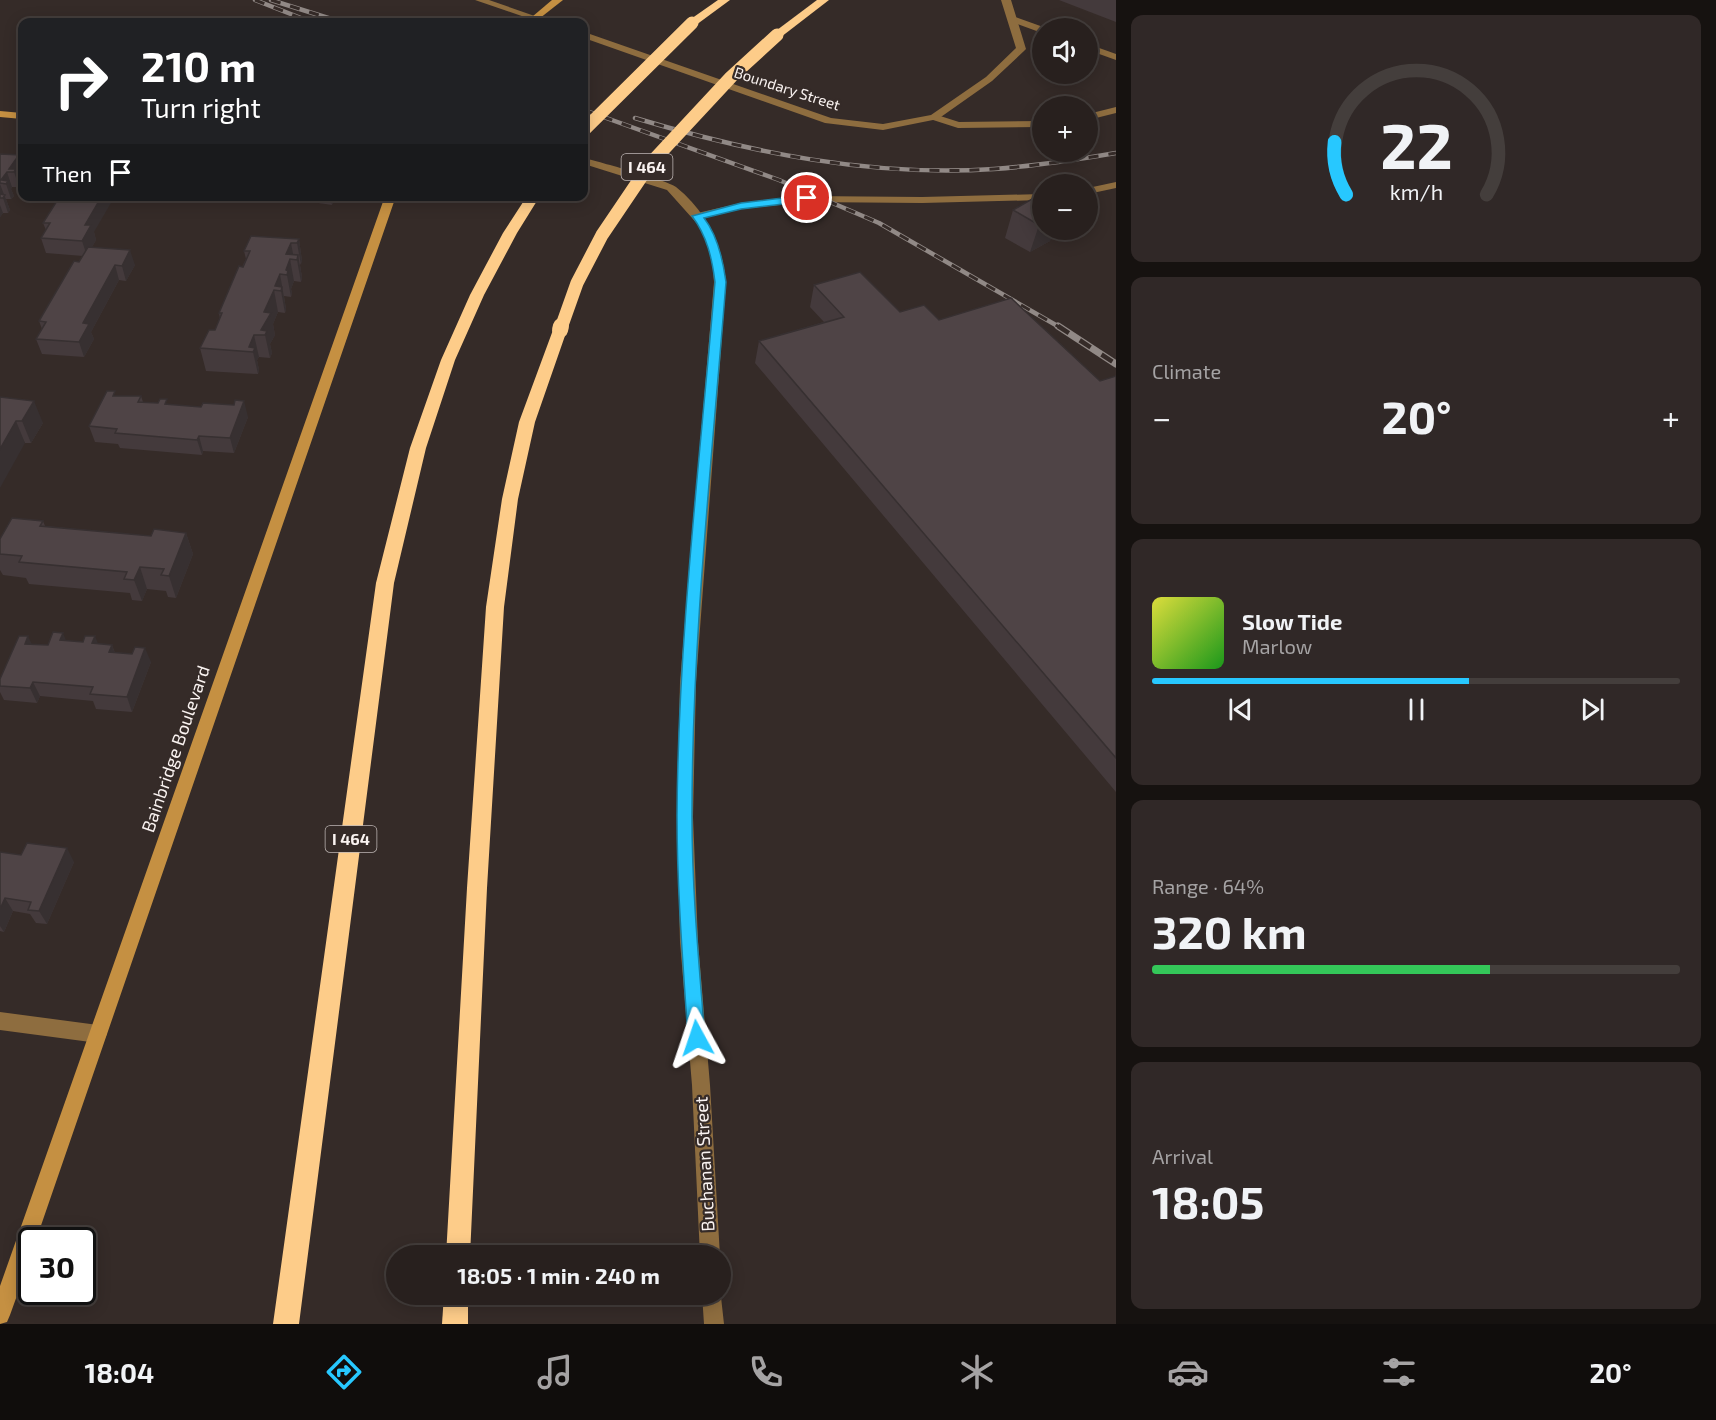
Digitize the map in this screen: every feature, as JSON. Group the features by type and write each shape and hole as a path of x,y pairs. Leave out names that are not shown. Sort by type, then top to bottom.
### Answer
{"highway":[{"path":"588,126 692,23 725,0"},
{"name":"I 464","path":"459,1245 477,888 495,607 510,499 527,422 577,284 602,235 650,164 731,78 777,35 824,0"},
{"name":"I 464","path":"286,1324 386,583 418,448 447,360 477,295 531,201"},
{"path":"455,1324 456,1305"}],"street":[{"path":"480,0 527,18"},
{"path":"535,18 558,0"},
{"name":"Boundary Street","path":"588,36 829,121 883,127 934,117 989,79 1021,49 1006,0"},
{"path":"1012,19 1032,26"},
{"path":"1098,51 1116,57"},
{"path":"1098,114 1116,110"},
{"path":"0,114 18,116"},
{"path":"934,117 958,125 1032,124"},
{"name":"Buchanan Street","path":"588,162 671,188 706,227 718,259 720,282 688,682 685,817 689,942 709,1245"},
{"path":"1098,189 1116,185"},
{"path":"697,216 741,206 807,198 922,200 1032,197"},
{"name":"Bainbridge Boulevard","path":"0,1315 389,201"},
{"path":"0,1021 98,1034"},
{"path":"713,1305 714,1324"}],"building":[{"path":"0,154 18,155 18,159 9,169 16,169 14,172 7,172 1,180 8,181 6,184 0,183"},
{"path":"1032,199 1032,221 1013,210"},
{"path":"57,201 99,201 85,225 91,225 82,241 41,238 50,223 43,223"},
{"path":"251,236 299,239 297,243 291,243 286,254 298,255 297,260 290,259 286,270 287,275 280,274 275,286 282,287 281,291 274,290 264,312 271,313 261,330 267,331 265,335 254,335 249,347 255,348 253,352 200,348 209,330 215,330 222,313 219,313 239,266 243,267 250,251 244,251"},
{"path":"88,247 130,250 122,266 115,265 83,323 89,324 79,342 36,339 46,322 39,321 74,261 79,262"},
{"path":"860,272 900,312 924,305 939,320 1011,298 1100,381 1116,376 1116,758 759,341 844,317 814,285"},
{"path":"107,391 115,391 113,396 141,396 138,402 158,403 160,399 167,399 165,404 201,407 203,403 234,405 235,400 244,401 230,438 199,436 197,440 115,433 117,429 89,426"},
{"path":"0,397 34,401 22,421 16,421 0,449"},
{"path":"12,518 43,521 40,526 151,536 154,529 186,533 169,576 161,575 164,569 140,567 134,580 124,579 127,572 19,562 22,556 0,554 0,539"},
{"path":"53,632 63,633 60,640 83,642 85,636 95,636 92,643 112,645 109,652 132,654 135,647 145,648 127,697 90,694 93,687 33,682 30,688 0,686 0,679 19,636 28,636 25,644 48,645"},
{"path":"27,843 67,848 39,911 28,910 31,902 5,898 0,909 0,852 21,855"}],"railway":[{"path":"255,0 301,18"},
{"path":"271,0 328,18"},
{"path":"588,111 779,180 879,223 1061,328"},
{"path":"635,118 768,152 857,166 948,171 994,169 1116,153"},
{"path":"1058,326 1116,364"}],"route":[{"path":"697,1038 689,942 685,817 688,682 703,521 720,282 718,259 706,227 697,216 741,206 807,198"}]}
